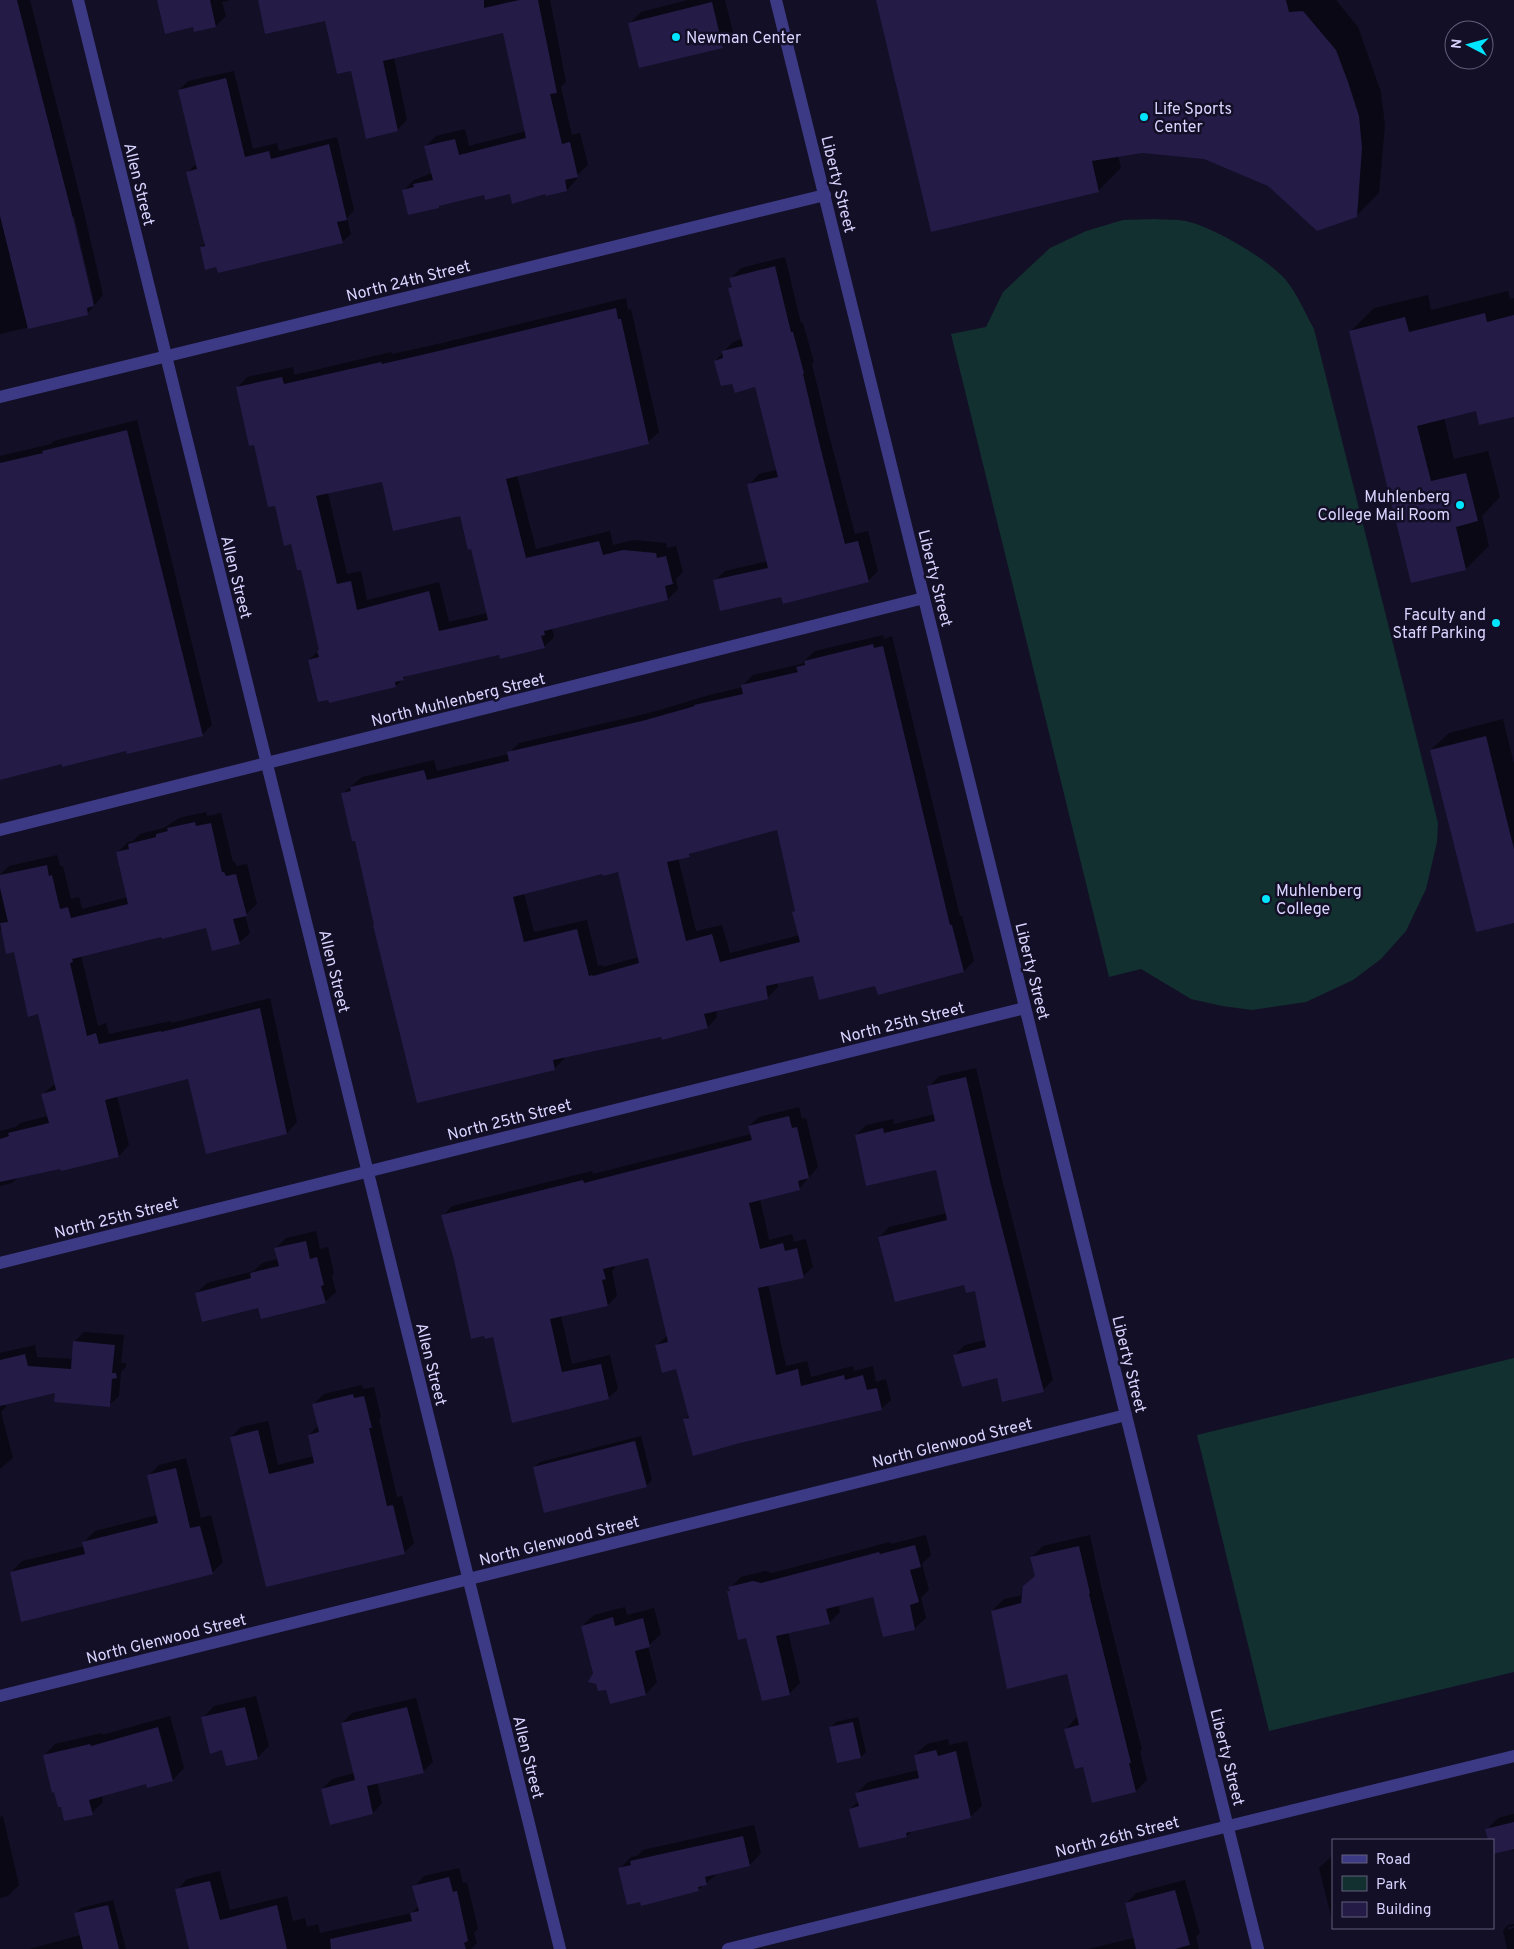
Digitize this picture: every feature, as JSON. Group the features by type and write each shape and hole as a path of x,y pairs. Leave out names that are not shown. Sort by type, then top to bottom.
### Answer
{"street":[{"name":"Allen Street","path":"78,0 560,1949"},
{"name":"Liberty Street","path":"776,0 1258,1949"},
{"name":"North 24th Street","path":"0,397 824,195"},
{"name":"North Muhlenberg Street","path":"0,830 924,598"},
{"name":"North 25th Street","path":"0,1263 1025,1008"},
{"name":"North Glenwood Street","path":"0,1696 1126,1415"},
{"name":"North 26th Street","path":"728,1949 1514,1756"}],"green space":[{"path":"1123,220 1182,220 1197,224 1224,236 1252,253 1285,279 1314,329 1438,823 1437,842 1426,889 1406,931 1381,959 1353,980 1306,1002 1252,1010 1191,999 1141,969 1109,977 951,334 986,327 1003,292 1050,248 1086,231"},
{"path":"1514,1358 1514,1672 1269,1731 1197,1435"}],"building":[{"path":"0,0 17,0 94,306 87,308 88,315 28,329 0,216"},
{"path":"157,0 210,0 216,27 194,32 193,27 165,34"},
{"path":"258,0 484,0 484,8 519,0 538,0 557,93 550,94 562,144 570,142 578,177 565,180 567,191 546,196 545,194 512,204 510,194 485,200 484,195 408,215 402,190 414,187 413,184 433,180 424,146 455,139 459,155 526,138 503,33 383,61 398,131 366,139 351,71 337,74 325,21 265,34"},
{"name":"Life Sports Center","path":"876,0 1286,0 1289,12 1303,11 1336,50 1348,82 1359,116 1362,148 1357,217 1317,231 1268,186 1204,159 1142,153 1092,161 1099,192 931,232"},
{"name":"Newman Center","path":"712,2 723,48 639,68 628,23"},
{"path":"226,78 245,157 269,151 271,159 329,144 347,220 337,222 343,243 218,273 216,267 205,270 200,247 205,246 186,172 197,169 178,90"},
{"path":"775,266 791,332 793,332 804,373 819,442 845,544 858,541 869,582 783,604 781,597 720,611 713,580 768,568 747,484 778,477 755,387 735,393 732,384 721,386 714,361 723,358 722,351 743,346 728,288 732,287 729,278"},
{"path":"616,308 618,319 621,319 649,444 506,479 526,558 599,541 603,555 623,550 656,553 657,558 666,556 673,584 665,586 668,600 544,631 545,635 541,636 545,648 500,659 499,655 403,677 404,680 395,682 396,687 329,703 328,700 318,702 308,660 319,657 317,651 319,650 301,570 297,570 291,544 284,546 275,506 268,507 254,445 249,446 236,387 282,377 284,384 430,353","holes":["382,482 393,531 460,516 468,550 471,549 488,620 439,631 429,591 357,610 351,581 337,584 316,496"]},
{"path":"1485,313 1487,322 1514,315 1514,417 1479,425 1476,411 1417,426 1431,481 1466,473 1478,521 1456,527 1466,570 1411,583 1349,331 1405,317 1409,332"},
{"path":"127,430 203,736 127,754 126,751 62,767 62,764 0,780 0,463"},
{"path":"873,644 874,648 883,646 950,925 952,925 964,972 878,995 875,986 819,1000 813,976 766,986 768,999 704,1014 708,1028 662,1040 661,1037 553,1060 555,1070 417,1103 373,925 355,841 352,841 341,793 351,791 350,787 424,770 427,780 509,761 507,752 642,721 694,705 743,694 741,685 798,672 796,667 805,665 804,661","holes":["777,830 795,911 792,912 800,942 720,962 712,934 686,941 667,862 690,857 689,854","618,872 639,963 589,976 577,929 524,942 513,897 602,874 603,876"]},
{"path":"1486,736 1514,849 1514,923 1476,932 1430,750"},
{"path":"195,822 196,826 211,823 222,872 226,876 236,874 247,916 233,919 240,944 212,951 206,928 72,959 73,962 70,963 87,1036 96,1033 99,1044 161,1032 260,1008 287,1134 206,1154 188,1079 105,1100 119,1157 61,1171 60,1169 0,1182 0,1139 9,1136 8,1133 49,1123 41,1094 56,1090 38,1014 28,1017 14,952 6,954 0,923 8,922 0,888 0,875 47,865 49,876 52,875 60,909 68,907 71,918 128,904 116,852 129,849 128,844 156,837 156,834 168,831 167,828"},
{"path":"966,1077 990,1181 1044,1392 1002,1402 997,1378 962,1387 953,1355 986,1347 975,1291 966,1293 964,1285 895,1302 878,1237 947,1220 936,1170 866,1186 855,1135 883,1128 884,1133 935,1121 927,1086"},
{"path":"789,1116 792,1128 797,1127 809,1178 798,1181 800,1190 749,1203 760,1249 783,1243 785,1251 797,1248 804,1278 758,1288 776,1375 798,1369 801,1386 844,1375 845,1380 863,1375 867,1390 877,1388 882,1410 740,1443 693,1456 683,1419 689,1418 676,1369 662,1373 655,1345 668,1342 648,1258 603,1269 606,1279 602,1280 608,1306 550,1319 562,1372 601,1364 609,1399 512,1423 493,1337 485,1339 484,1336 471,1339 454,1260 441,1215 583,1180 584,1183 752,1140 748,1126"},
{"path":"306,1241 310,1259 317,1257 324,1285 321,1286 326,1303 261,1319 258,1308 202,1322 195,1293 251,1278 250,1273 279,1266 274,1248"},
{"path":"73,1341 115,1345 112,1373 116,1373 117,1378 112,1379 110,1407 54,1402 55,1393 0,1406 0,1360 25,1354 28,1366 71,1369"},
{"path":"353,1394 354,1398 364,1396 372,1428 369,1428 387,1506 393,1505 405,1554 266,1587 230,1437 258,1430 269,1474 314,1463 308,1435 319,1432 312,1404"},
{"path":"635,1441 647,1487 544,1513 533,1467"},
{"path":"176,1468 190,1528 200,1526 213,1574 21,1622 10,1572 85,1554 82,1542 158,1523 147,1475"},
{"path":"915,1545 921,1567 910,1570 919,1602 910,1605 915,1630 883,1637 873,1597 826,1609 830,1624 776,1636 790,1695 762,1701 746,1638 738,1640 727,1591 730,1591 728,1587 753,1581 761,1583 879,1552 880,1554"},
{"path":"1079,1546 1131,1763 1129,1763 1136,1792 1092,1803 1083,1767 1075,1769 1064,1729 1079,1725 1067,1674 1007,1689 991,1611 1021,1603 1023,1586 1035,1576 1030,1557"},
{"path":"613,1617 615,1626 643,1618 650,1647 635,1651 646,1695 610,1704 606,1690 598,1691 596,1684 588,1682 593,1673 581,1626"},
{"path":"245,1707 258,1759 226,1766 222,1750 210,1754 201,1717"},
{"path":"407,1707 424,1773 367,1786 373,1814 330,1825 321,1789 355,1780 341,1723"},
{"path":"853,1722 861,1758 837,1763 829,1727"},
{"path":"158,1727 173,1781 147,1788 146,1784 89,1800 93,1815 64,1821 61,1807 58,1807 54,1792 52,1793 43,1755 90,1744 91,1746"},
{"path":"936,1750 938,1756 956,1751 971,1818 906,1833 907,1837 859,1848 849,1809 859,1806 855,1793 919,1778 914,1755"},
{"path":"1514,1822 1514,1849 1494,1854 1494,1839 1488,1839 1485,1829"},
{"path":"743,1836 750,1866 705,1877 707,1885 698,1887 699,1891 641,1906 640,1902 627,1905 618,1868 631,1865 630,1861"},
{"path":"449,1877 453,1892 457,1891 468,1941 464,1943 466,1949 331,1949 330,1939 412,1921 410,1913 419,1911 412,1886"},
{"path":"210,1881 220,1920 277,1905 287,1949 189,1949 175,1889"},
{"path":"1175,1890 1190,1945 1175,1949 1136,1949 1125,1903"},
{"path":"108,1905 119,1949 83,1949 74,1913"}],"place":[{"name":"Newman Center","path":"676,37"},
{"name":"Life Sports Center","path":"1144,117"},
{"name":"Muhlenberg College Mail Room","path":"1460,505"},
{"name":"Faculty and Staff Parking","path":"1496,623"},
{"name":"Muhlenberg College","path":"1266,899"}]}
